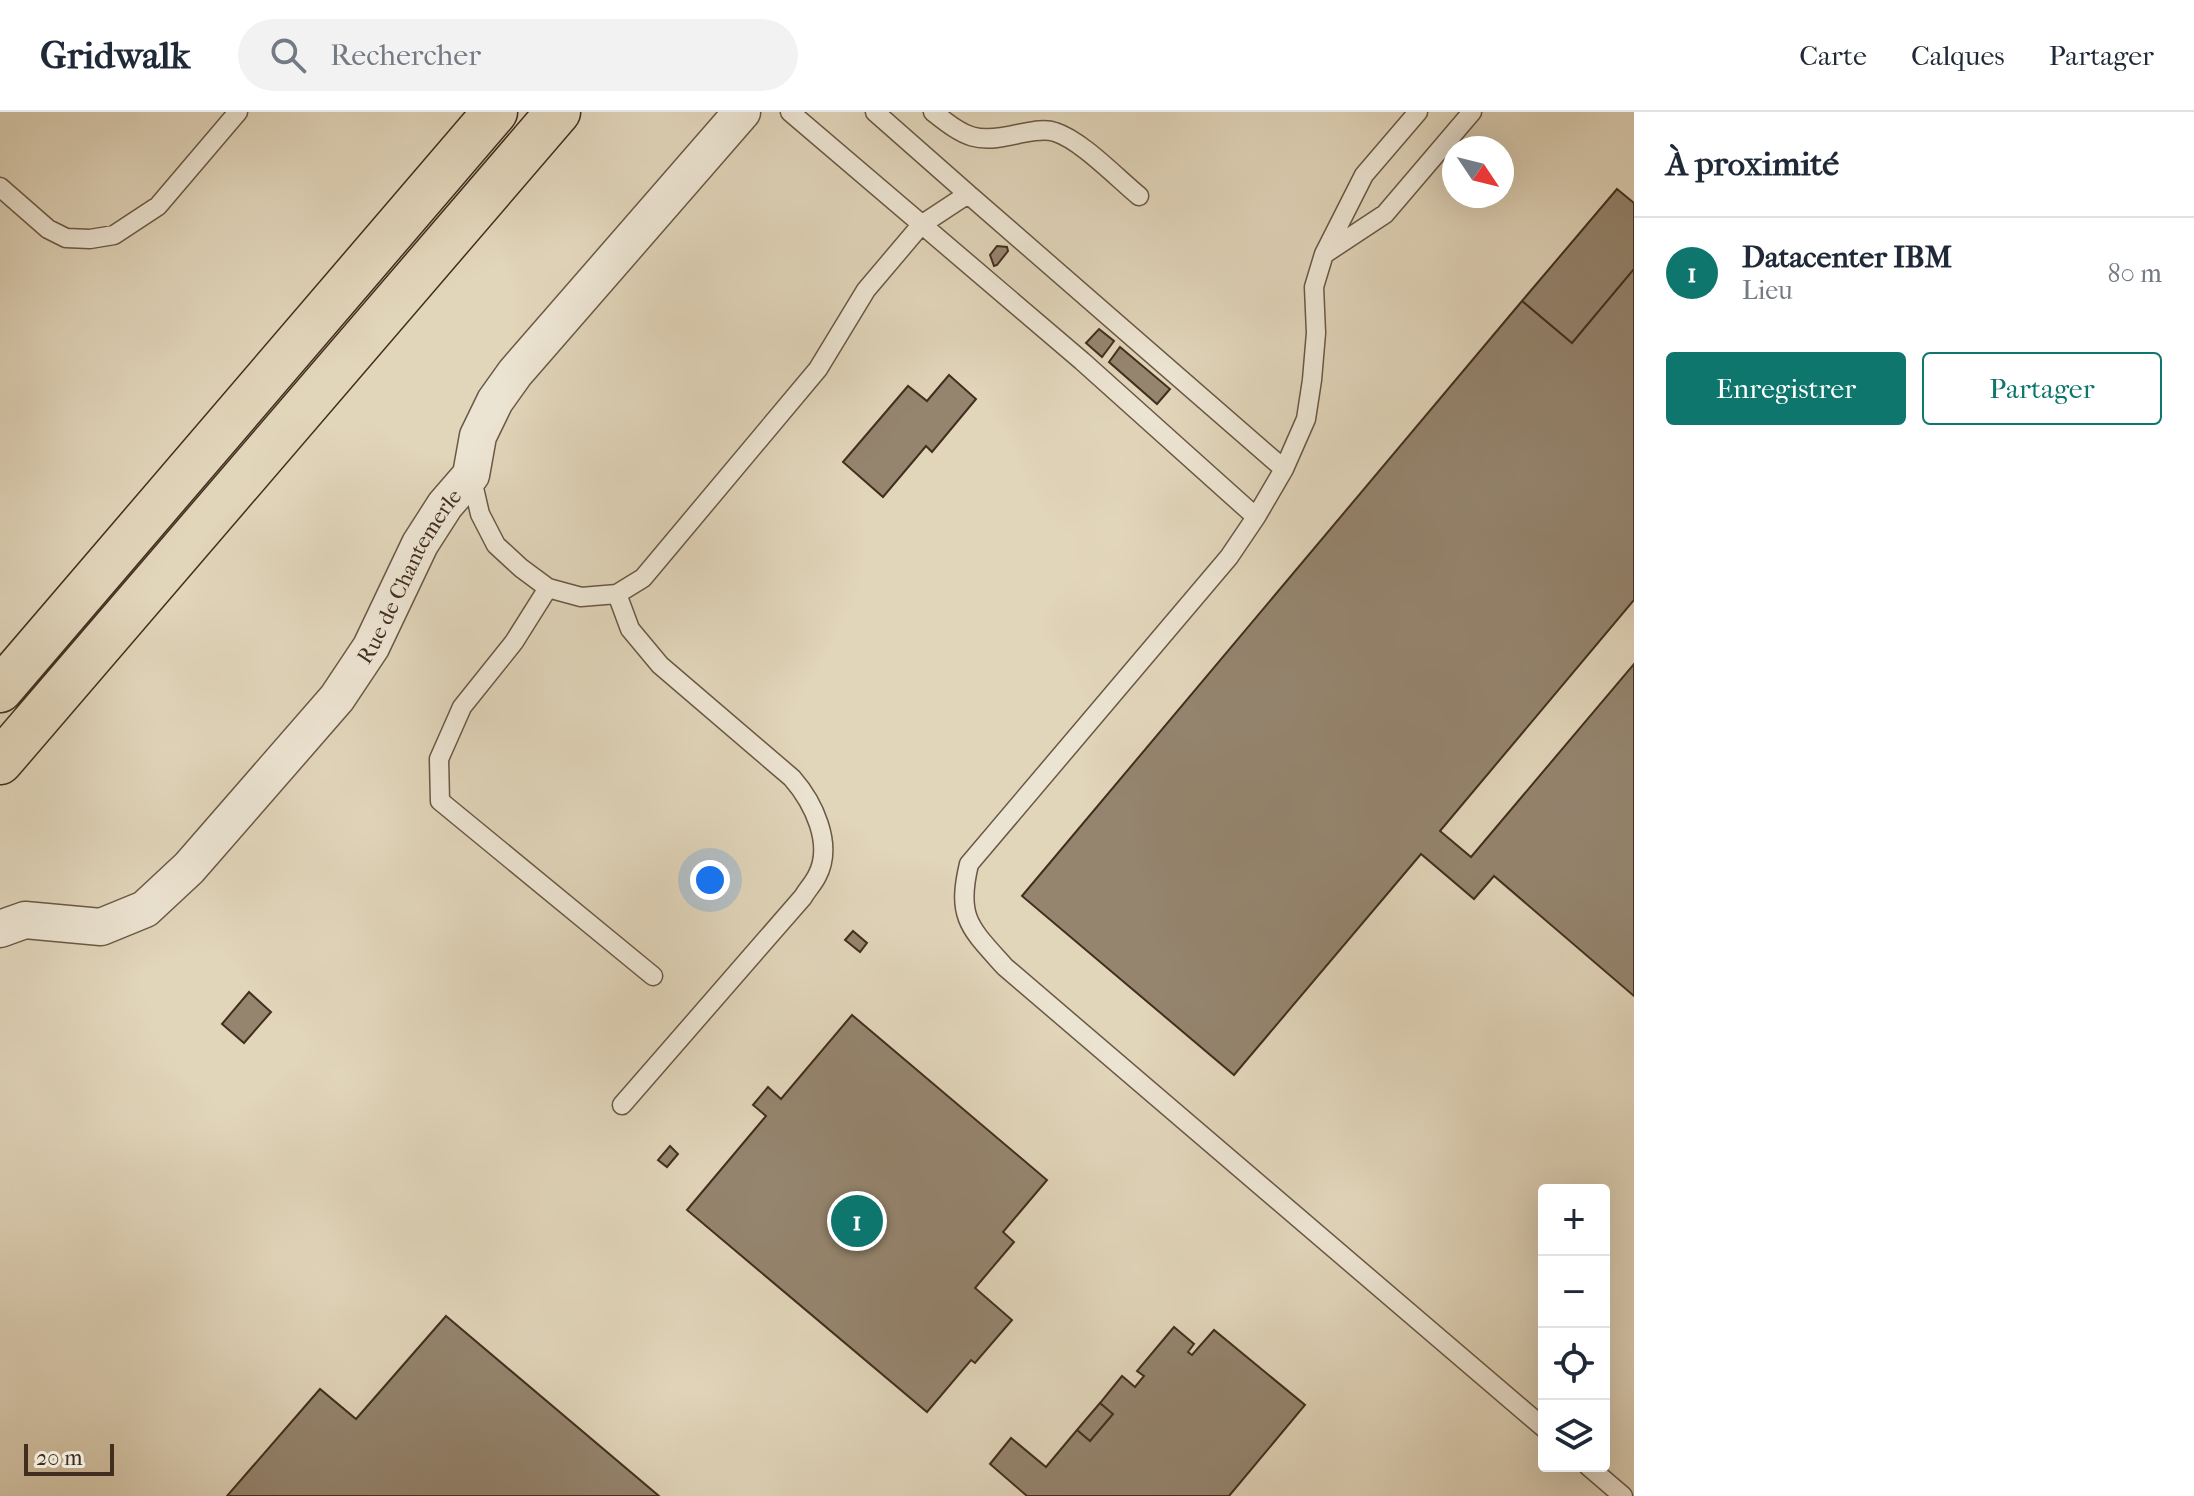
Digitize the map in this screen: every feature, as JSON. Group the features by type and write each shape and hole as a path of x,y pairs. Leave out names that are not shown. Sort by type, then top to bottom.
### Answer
{"highway":[{"path":"0,690 495,112"},
{"path":"0,762 558,112"}],"street":[{"name":"Rue de Chantemerle","path":"0,929 25,920 101,927 145,909 189,868 337,698 371,647 420,544 445,505 471,475 478,436 495,401 515,373 742,112"}],"lane":[{"path":"0,187 48,229 66,238 90,239 114,235 158,206 238,112"},
{"path":"790,112 1082,361 1256,517"},
{"path":"875,112 1284,469"},
{"path":"933,112 953,128 975,139 1054,132 1076,143 1139,196"},
{"path":"1418,112 1364,175 1324,254 1314,287 1316,333 1306,419 1284,469 1229,557 969,864 963,887 963,906 971,925 1005,967 1538,1423"},
{"path":"1324,254 1385,214 1472,112"},
{"path":"471,475 480,514 496,545 521,568 548,588 581,597 617,594 643,578 818,369 866,290 921,225 968,194"},
{"path":"548,588 514,642 462,707 439,759 440,801 653,976"},
{"path":"617,594 630,629 660,665 792,778 805,793 818,818 823,847 819,874 803,897 622,1105"},
{"path":"1595,1472 1623,1496"}],"building":[{"path":"1617,189 1634,203 1634,269 1572,343 1522,301"},
{"path":"997,246 1007,247 1008,251 994,266 990,255"},
{"path":"1634,269 1634,600 1440,831 1471,857 1634,664 1634,996 1494,876 1474,899 1421,854 1234,1075 1022,896 1522,301 1572,343"},
{"path":"1099,329 1114,341 1102,357 1086,343"},
{"path":"1120,347 1170,389 1157,404 1109,362"},
{"path":"949,375 976,399 932,452 926,446 883,497 843,462 908,386 927,401"},
{"path":"853,931 867,943 860,952 845,940"},
{"path":"249,992 271,1012 244,1043 222,1024"},
{"path":"852,1015 1047,1180 1003,1232 1014,1242 975,1288 1012,1320 975,1363 971,1360 927,1412 687,1210 766,1116 753,1105 768,1087 781,1099"},
{"path":"670,1146 678,1154 667,1167 658,1160"},
{"path":"446,1316 659,1496 227,1496 320,1389 356,1419"},
{"path":"1174,1327 1194,1344 1188,1352 1192,1355 1214,1330 1305,1405 1229,1496 1027,1496 990,1464 1011,1438 1046,1467 1077,1430 1090,1441 1113,1414 1100,1403 1122,1376 1135,1387 1144,1376 1137,1371"},
{"path":"1100,1403 1113,1414 1090,1441 1077,1430"}],"place":[{"name":"Datacenter IBM","path":"857,1221"}]}
